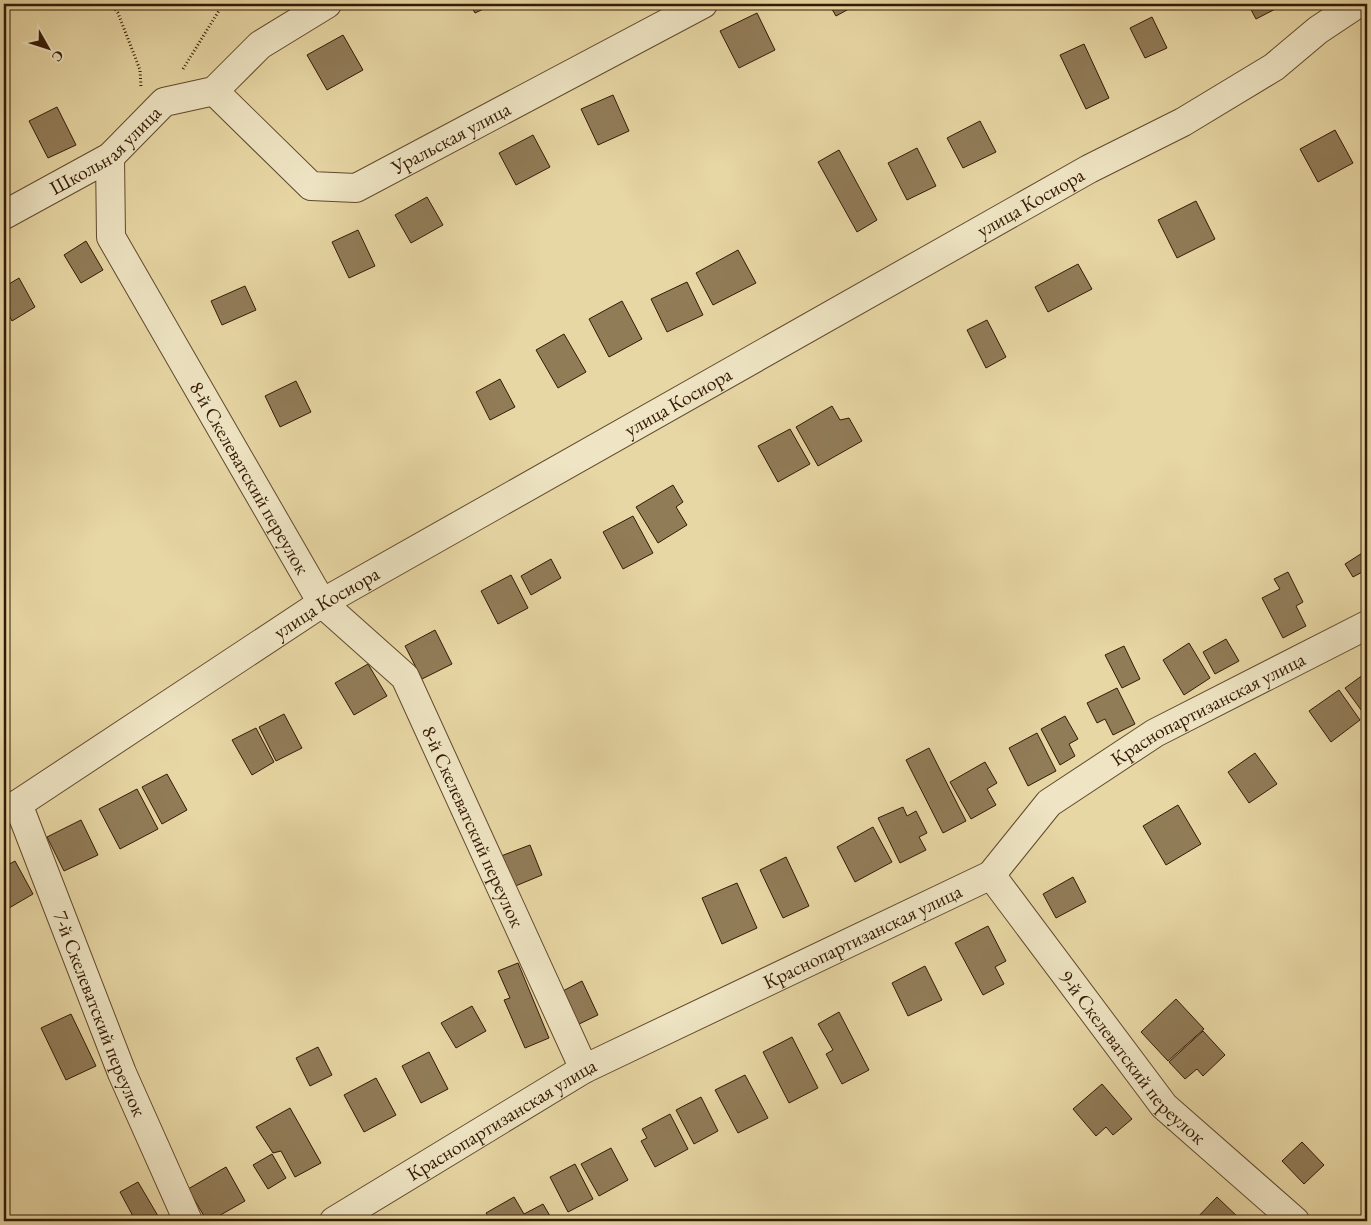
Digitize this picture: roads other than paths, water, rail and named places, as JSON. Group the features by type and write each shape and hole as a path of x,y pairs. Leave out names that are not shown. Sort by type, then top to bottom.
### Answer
{"street":[{"path":"214,91 260,45 327,4"},
{"name":"Уральская улица","path":"214,91 311,186 356,188 703,4"},
{"name":"улица Косиора","path":"11,807 322,603 1089,169 1183,122 1274,67 1318,30 1357,4"},
{"name":"Школьная улица","path":"4,215 110,157 164,102 214,91"},
{"name":"8-й Скелеватский переулок","path":"110,157 111,237 322,603 405,677 584,1069"},
{"name":"Краснопартизанская улица","path":"334,1221 584,1069 991,875 1049,803 1155,733 1367,625"},
{"name":"7-й Скелеватский переулок","path":"11,807 122,1073 188,1221"},
{"name":"9-й Скелеватский переулок","path":"991,875 1164,1106 1295,1221"}]}
